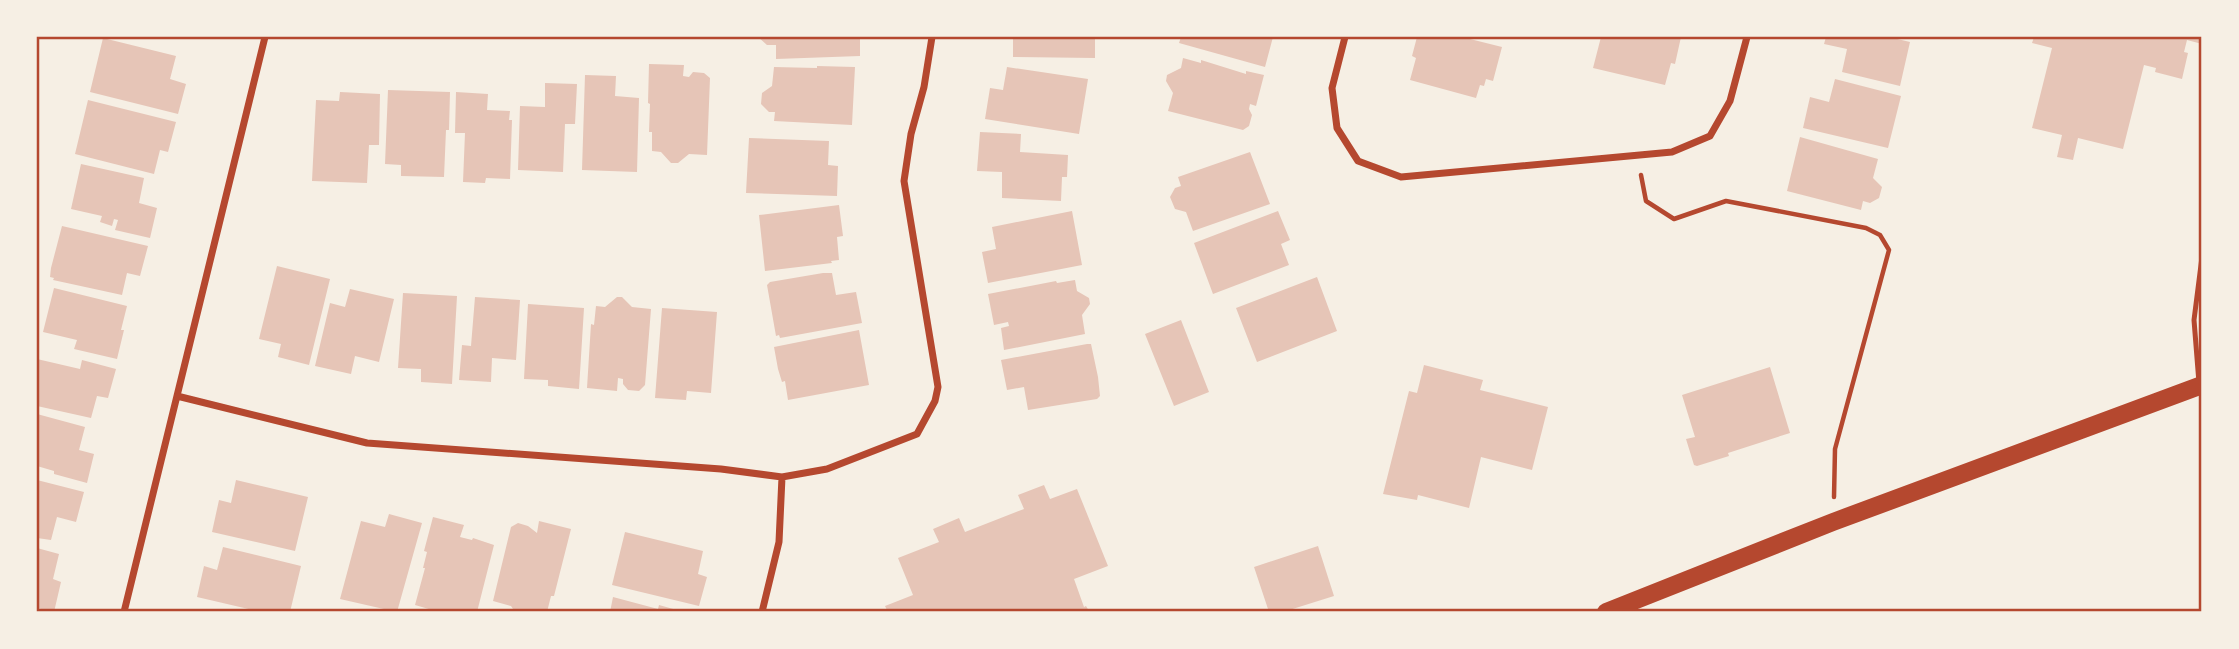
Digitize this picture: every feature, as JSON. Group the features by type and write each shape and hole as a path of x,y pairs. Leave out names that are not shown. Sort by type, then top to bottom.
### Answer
{"main road":[{"path":"1606,612 1833,522 2201,385"}],"street":[{"path":"124,612 265,37"},
{"path":"177,397 367,443 721,469 782,477 827,469 917,434 935,401 938,387 907,213 904,181 932,37"},
{"path":"1345,37 1332,88 1336,128 1358,161 1401,177 1672,152 1710,136 1730,101 1747,37"},
{"path":"762,612 779,542 782,477"}],"lane":[{"path":"2201,385 2194,320 2202,257"}],"path":[{"path":"1636,155 1646,201 1674,219 1726,201 1866,228 1880,235 1889,250 1835,449 1833,522"}],"building":[{"path":"758,37 860,37 860,56 776,59 776,45 767,45"},
{"path":"1013,37 1095,37 1095,58 1013,57"},
{"path":"1181,37 1273,37 1265,67 1179,43"},
{"path":"1417,37 1462,37 1502,47 1493,81 1486,79 1484,86 1480,85 1476,98 1410,80 1416,58 1412,56"},
{"path":"1601,37 1681,37 1675,64 1671,63 1665,85 1593,68"},
{"path":"1826,37 1889,37 1910,42 1900,86 1842,72 1847,49 1824,44"},
{"path":"2034,37 2202,37 2202,44 2187,40 2184,52 2188,53 2182,79 2155,72 2156,68 2144,65 2123,149 2078,138 2073,160 2057,157 2062,135 2032,128 2052,48 2032,43"},
{"path":"103,38 176,56 170,79 186,84 178,114 90,92"},
{"path":"1183,58 1201,63 1201,60 1246,74 1246,71 1264,75 1256,106 1250,104 1252,115 1249,126 1243,130 1168,111 1173,93 1166,81 1167,75 1181,68"},
{"path":"649,64 684,65 683,76 689,77 693,72 704,73 710,78 707,155 689,154 678,163 671,163 661,152 652,151 648,103"},
{"path":"774,67 855,67 852,125 774,121 775,112 769,112 761,104 762,93 772,86"},
{"path":"1007,67 1088,79 1079,134 985,119 990,88 1003,90"},
{"path":"585,75 616,76 615,96 639,98 637,172 582,170"},
{"path":"1835,79 1901,96 1888,148 1803,128 1810,97 1829,102"},
{"path":"545,83 577,84 575,124 565,124 563,172 518,170 520,106 545,107"},
{"path":"388,90 450,92 444,177 401,176 401,165 385,164"},
{"path":"340,92 380,94 379,145 369,145 367,183 312,181 316,100 339,101"},
{"path":"456,92 488,94 487,110 510,111 510,179 486,178 485,183 463,182 465,133 455,133"},
{"path":"88,100 176,122 168,152 160,150 154,174 75,154"},
{"path":"980,132 1021,134 1020,152 1068,155 1067,177 1062,177 1061,201 1002,198 1002,172 977,171"},
{"path":"1800,137 1878,159 1873,178 1882,187 1879,198 1870,203 1863,201 1861,210 1787,191"},
{"path":"749,138 829,141 828,165 838,166 837,196 746,193"},
{"path":"1250,152 1270,204 1193,231 1186,212 1175,209 1170,197 1175,188 1181,186 1178,177"},
{"path":"81,164 144,178 139,203 157,208 150,238 115,230 118,220 114,219 112,226 100,222 102,216 71,209"},
{"path":"839,205 843,236 837,237 839,260 765,271 759,215"},
{"path":"1072,211 1082,265 988,283 982,252 996,249 992,227"},
{"path":"1278,211 1290,240 1281,244 1289,265 1213,294 1194,243"},
{"path":"62,226 148,246 140,276 127,273 122,295 53,280 54,278 50,277 51,268"},
{"path":"277,266 330,279 309,365 278,357 281,344 259,339"},
{"path":"832,273 836,295 856,292 862,323 780,338 779,335 776,336 767,285 770,282"},
{"path":"1317,277 1337,331 1257,362 1236,308"},
{"path":"1075,280 1077,291 1089,298 1090,304 1082,315 1085,334 1004,350 1001,328 1009,326 1008,322 994,325 988,294"},
{"path":"54,288 127,306 117,359 74,349 77,340 43,332"},
{"path":"350,289 394,299 379,362 355,356 351,374 315,366 330,303 345,307"},
{"path":"403,293 457,296 452,384 421,382 421,369 398,368"},
{"path":"475,297 520,300 516,360 492,358 491,382 459,380 462,345 471,346"},
{"path":"617,297 622,297 632,307 651,309 645,385 639,391 628,390 623,379 618,378 617,391 587,388 591,324 594,325 596,306 605,307"},
{"path":"528,304 584,308 579,389 548,386 548,380 524,379"},
{"path":"662,308 717,312 711,393 687,391 686,400 655,398"},
{"path":"1181,320 1209,392 1174,406 1145,334"},
{"path":"859,330 869,385 788,400 774,347"},
{"path":"1091,344 1098,377 1100,396 1097,399 1028,410 1024,387 1007,390 1001,360"},
{"path":"37,359 80,369 82,360 116,369 108,398 97,396 91,418 37,406"},
{"path":"1424,365 1483,380 1480,390 1548,407 1532,470 1481,457 1469,508 1418,495 1417,500 1383,494 1409,391 1417,393"},
{"path":"1770,367 1790,433 1728,453 1729,456 1694,465 1686,439 1695,437 1682,395"},
{"path":"37,414 85,427 79,450 94,454 87,483 54,474 54,471 37,466"},
{"path":"37,480 84,492 76,522 57,517 51,540 37,538"},
{"path":"236,480 308,497 295,551 212,532 219,500 231,503"},
{"path":"1044,485 1050,499 1077,489 1108,566 1074,579 1084,607 1089,611 888,612 885,606 913,595 898,558 939,542 933,529 959,518 965,532 1024,509 1018,495"},
{"path":"389,514 422,523 397,612 340,599 361,521 385,527"},
{"path":"433,517 464,525 460,537 494,545 477,612 439,612 415,605 425,568 427,552 424,551"},
{"path":"539,521 571,529 554,596 551,596 547,612 515,612 511,606 493,601 511,527 518,523 537,533"},
{"path":"625,532 703,551 698,574 707,577 699,606 612,585"},
{"path":"1318,546 1334,596 1283,612 1269,612 1254,567"},
{"path":"223,547 301,566 290,612 261,612 197,597 204,566 217,570"},
{"path":"37,548 59,554 53,579 61,582 54,612 37,608"},
{"path":"613,597 658,609 659,605 684,612 610,612"}]}
